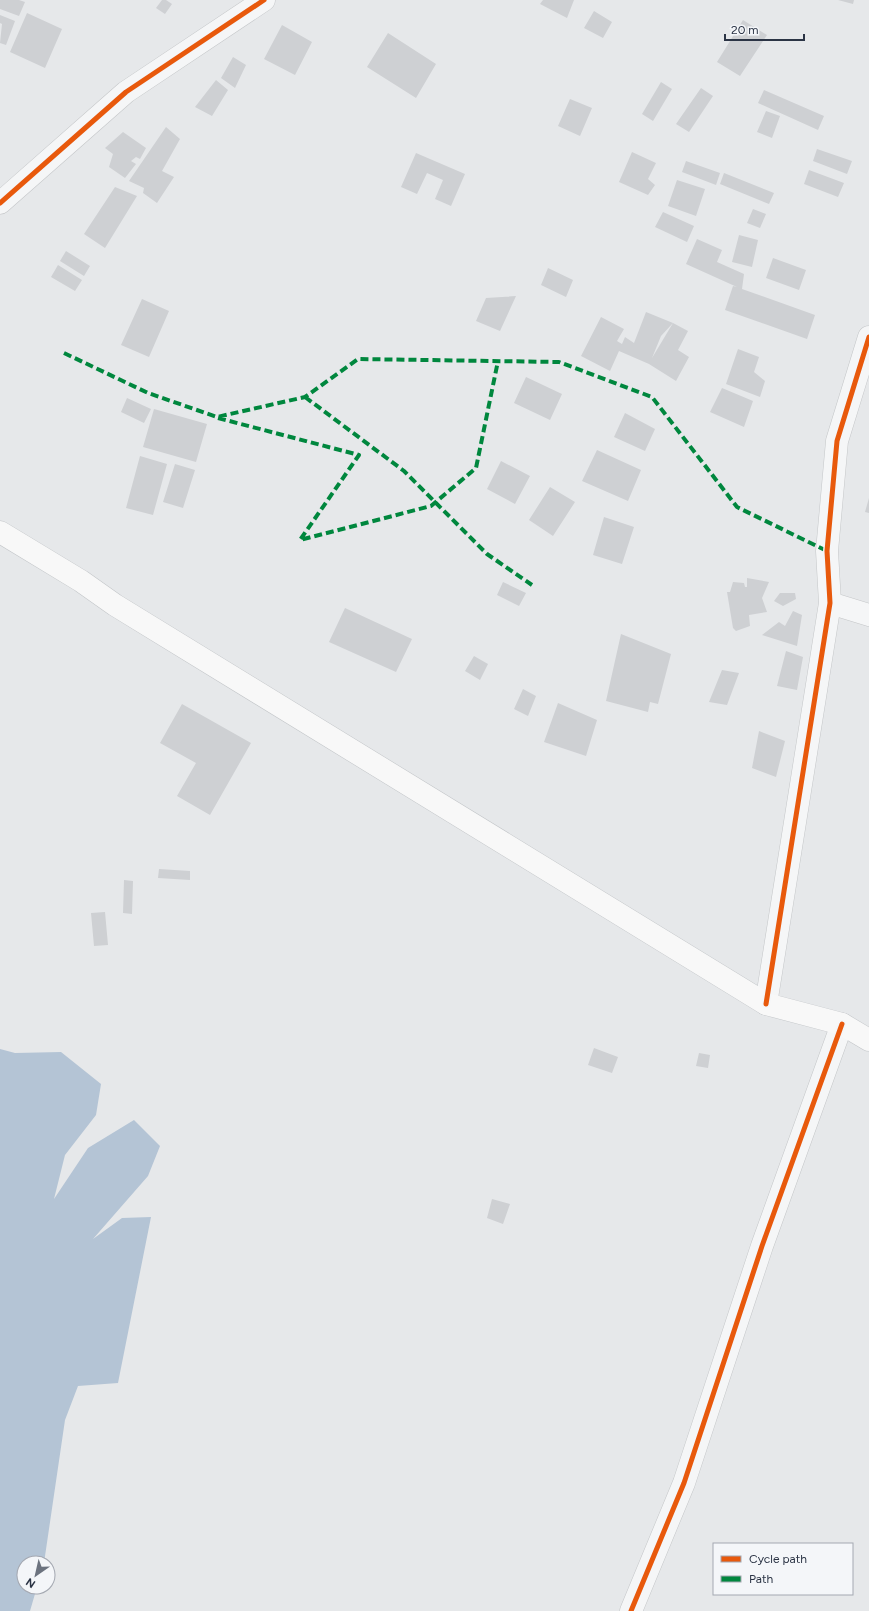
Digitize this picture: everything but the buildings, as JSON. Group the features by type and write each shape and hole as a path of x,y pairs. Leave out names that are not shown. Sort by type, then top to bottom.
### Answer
{"main road":[{"path":"0,532 81,581 122,609 766,1004 842,1024 869,1040"}],"street":[{"path":"0,203 126,92 264,0"},
{"path":"766,1004 830,603 828,551 837,441 869,337"},
{"path":"830,603 869,615"},
{"path":"631,1611 684,1483 762,1246 842,1024"}],"water":[{"path":"0,1049 15,1053 61,1052 101,1084 96,1115 65,1155 54,1199 88,1148 134,1120 160,1146 148,1176 93,1239 122,1218 151,1217 118,1383 78,1386 65,1420 45,1555 16,1555 16,1595 35,1595 30,1611 0,1611"}],"marked path":[{"path":"64,353 148,393 217,417 305,397 358,359 559,362 652,397 737,507 827,551"},
{"path":"218,418 359,455 300,540 431,506 476,468 498,361"},
{"path":"305,397 404,471 487,554 532,585"}],"cycle path":[{"path":"0,203 126,92 264,0"},
{"path":"766,1004 830,603 827,551 837,441 869,337"},
{"path":"631,1611 684,1483 762,1246 842,1024"}]}
